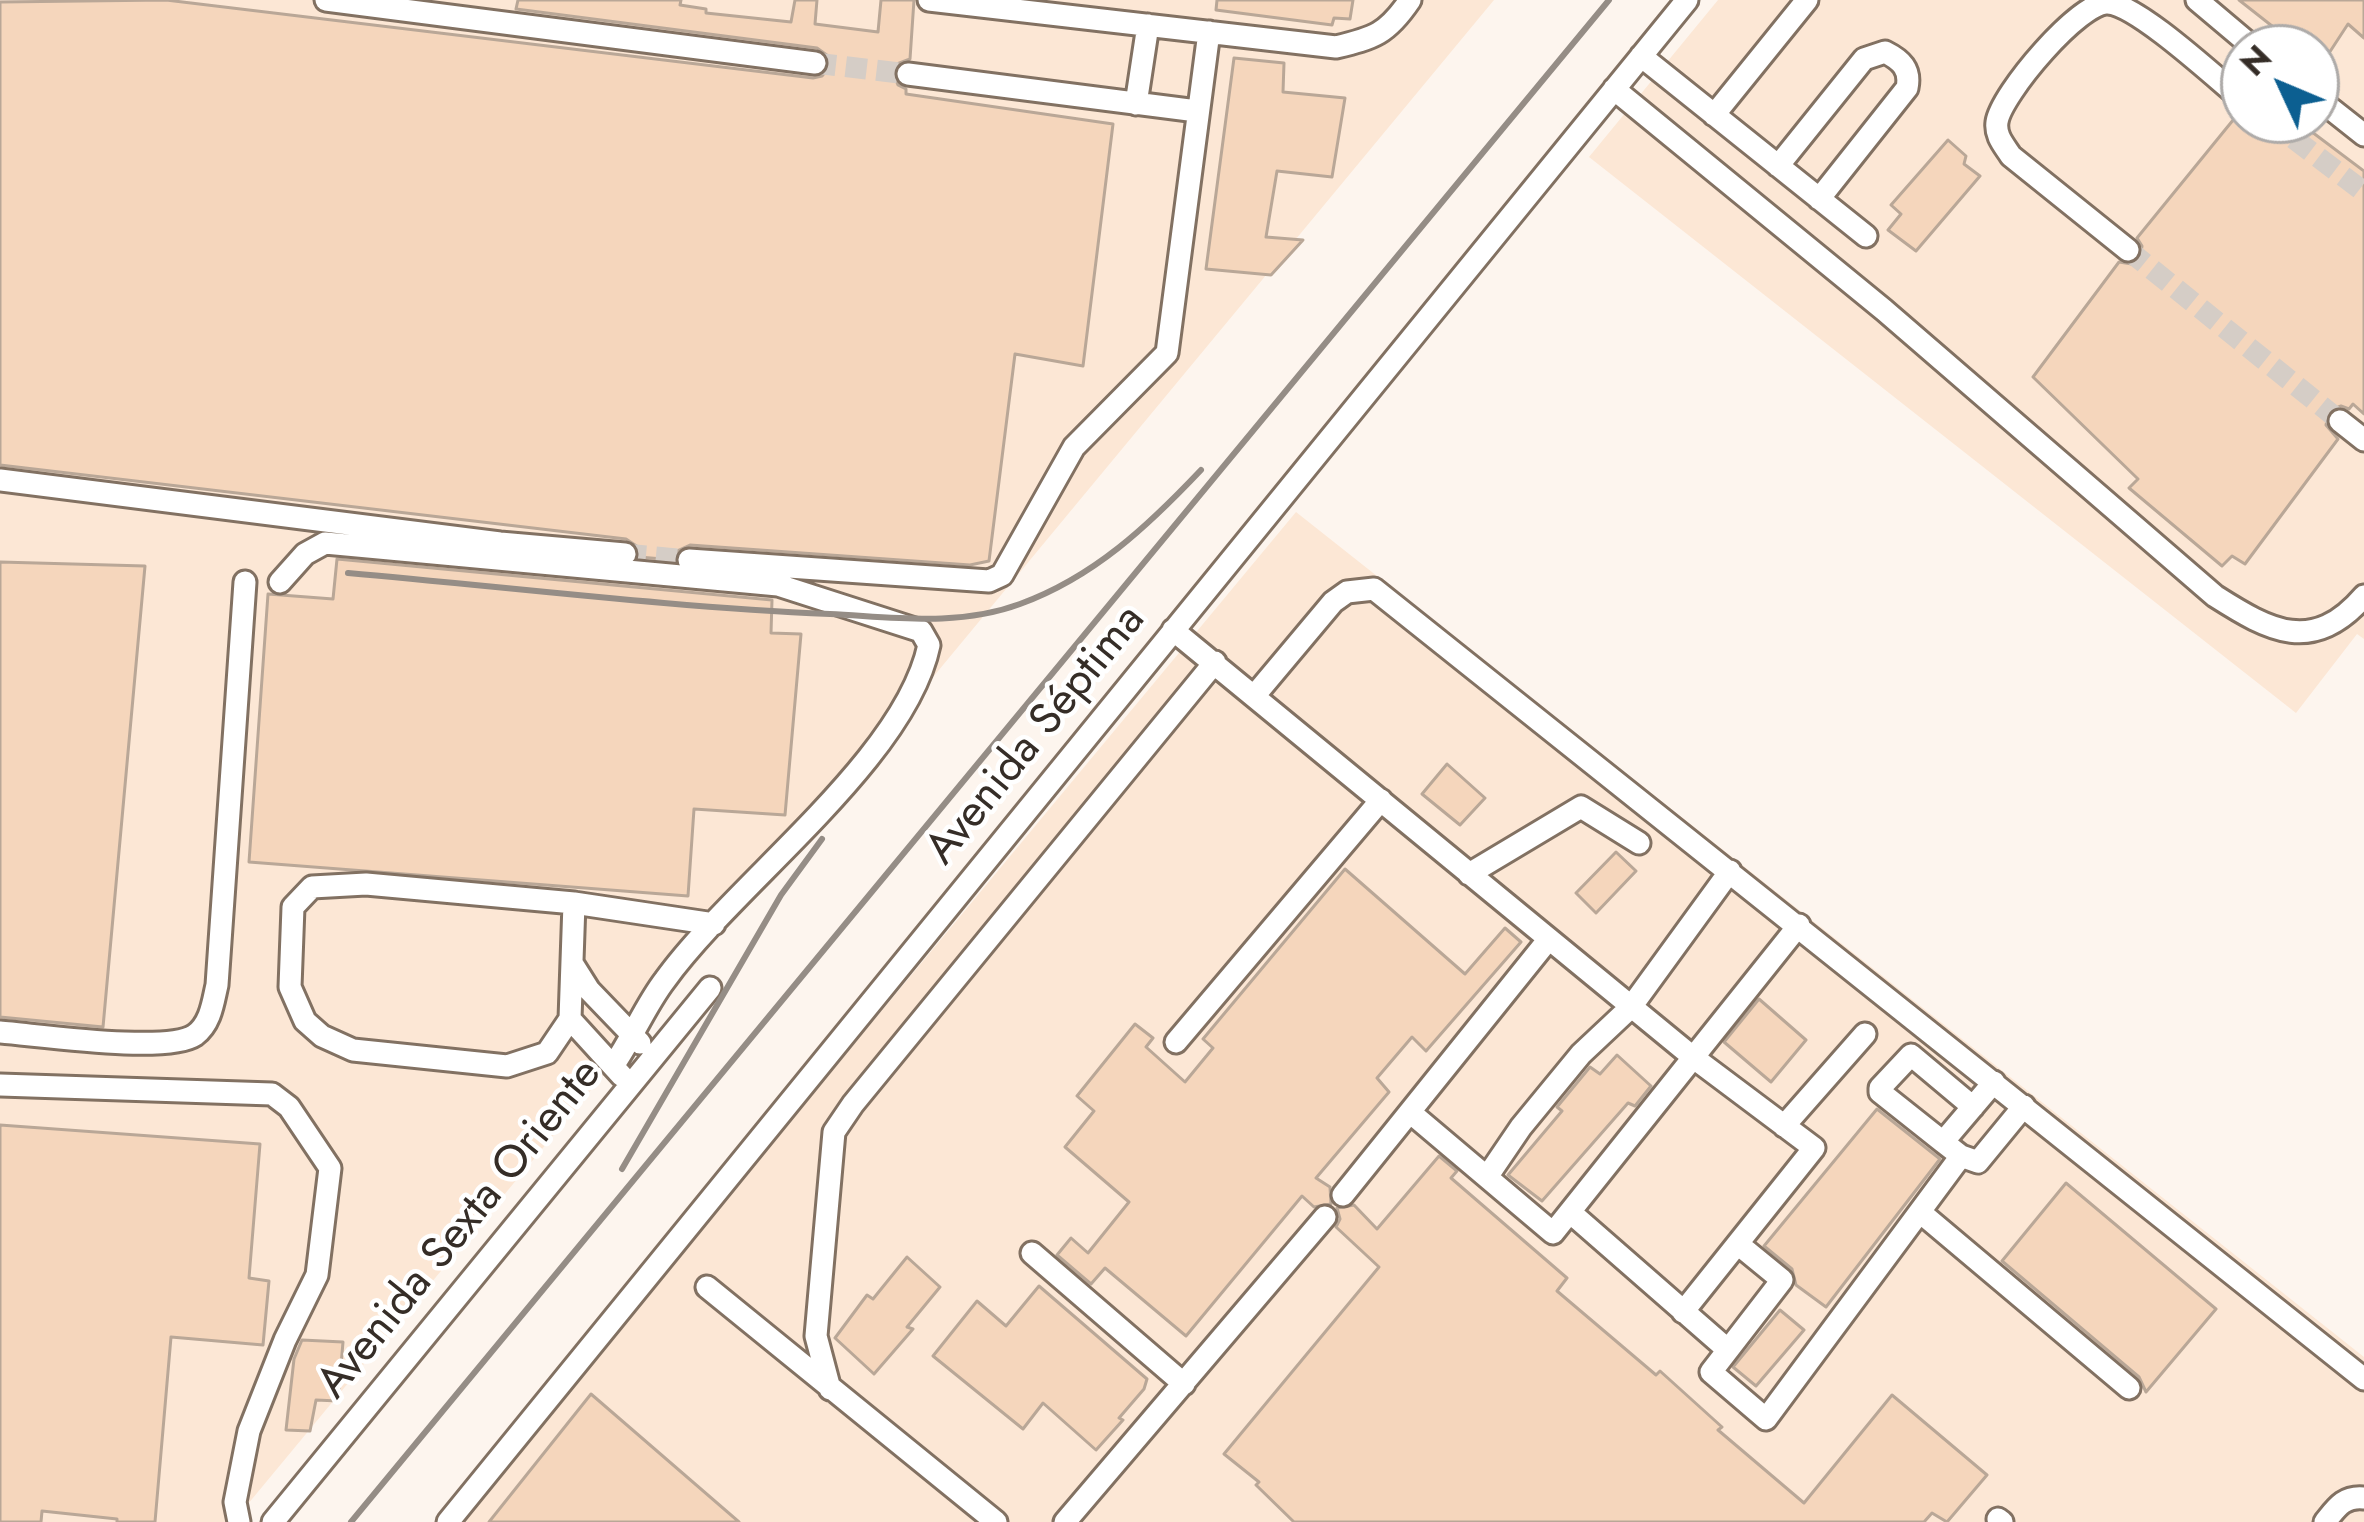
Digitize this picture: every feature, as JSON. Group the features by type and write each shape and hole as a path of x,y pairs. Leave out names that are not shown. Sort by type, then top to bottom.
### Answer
{"street":[{"path":"326,0 814,63"},
{"path":"929,0 1336,47 1376,38 1410,0"},
{"name":"Avenida Séptima","path":"448,1522 1688,0"},
{"path":"1714,115 1807,0"},
{"path":"2197,0 2226,24"},
{"path":"2128,250 2011,156 1996,125 2011,92 2079,14 2093,4 2109,3 2135,13 2220,82"},
{"path":"1136,104 1148,25"},
{"path":"689,560 989,581 1002,575 1074,447 1167,353 1208,32"},
{"path":"1778,166 1864,58 1885,52 1897,58 1905,68 1907,88 1819,199"},
{"path":"1641,56 1866,236"},
{"path":"908,74 1197,111"},
{"path":"1614,89 1884,310 2215,596 2263,626 2294,633 2317,631 2364,596"},
{"path":"2340,116 2364,135"},
{"path":"2340,421 2364,440"},
{"path":"0,480 454,538 625,554"},
{"path":"280,582 305,554 325,543 778,585 921,631 929,645 922,677 864,761 664,980 614,1066"},
{"path":"0,1032 167,1045 199,1033 209,1017 217,985 244,582"},
{"path":"1256,695 1333,602 1347,592 1374,589 2364,1379"},
{"path":"1173,630 1694,1058 1814,1148 1683,1312"},
{"path":"830,1389 816,1336 834,1132 1215,662"},
{"path":"1176,1042 1381,800"},
{"path":"1469,874 1581,807 1639,843"},
{"path":"1487,1178 1581,1054 1630,1006 1730,871"},
{"path":"574,903 570,1019 547,1053 534,1059 507,1066 468,1065 353,1050 322,1036 305,1021 290,987 293,907 312,887 329,883 574,903 714,925"},
{"path":"1411,1113 1553,1233 1799,926"},
{"path":"1343,1195 1549,940"},
{"path":"572,963 590,990 654,1055"},
{"name":"Avenida Sexta Oriente","path":"272,1522 710,988"},
{"path":"570,1019 630,1084"},
{"path":"1784,1126 1865,1034"},
{"path":"1972,1107 1911,1055 1880,1088 1961,1156 1978,1162 2024,1106"},
{"path":"1943,1142 1994,1082"},
{"path":"0,1085 272,1094 290,1107 331,1168 317,1275 284,1340 249,1431 235,1502 238,1522"},
{"path":"1738,1244 1782,1280 1711,1372 1766,1419 1961,1156"},
{"path":"1570,1212 1728,1350"},
{"path":"1920,1212 2129,1388"},
{"path":"1065,1522 1325,1217"},
{"path":"1032,1253 1184,1384"},
{"path":"707,1287 996,1522"},
{"path":"2325,1522 2340,1503 2364,1498"}],"shaded area":[{"path":"0,0 1494,0 233,1522 0,1522"},
{"path":"1718,0 2364,0 2364,639 2357,634 2296,713 1589,157"},
{"path":"1296,512 2364,1357 2364,1522 457,1522"}],"building":[{"path":"166,0 813,78 830,66 828,56 817,48 516,9 518,0 681,0 680,5 706,9 706,13 791,22 795,0 817,0 815,24 878,32 881,0 914,0 910,59 897,64 893,73 906,94 1113,124 1083,366 1015,354 989,561 970,565 690,545 677,551 674,560 639,557 638,547 626,539 0,465 0,2"},
{"path":"1217,0 1353,0 1350,19 1334,18 1332,25 1216,10"},
{"path":"2239,0 2364,0 2364,38 2348,24 2340,36 2340,24 2270,24"},
{"path":"1234,58 1284,63 1283,92 1345,98 1332,177 1277,171 1266,237 1303,240 1271,275 1206,269"},
{"path":"2220,136 2220,144 2328,144 2364,171 2364,414 2353,404 2349,409 2341,406 2329,411 2326,425 2338,439 2245,564 2232,556 2222,566 2129,488 2138,479 2033,377 2119,262 2132,264 2140,258 2142,246 2137,238"},
{"path":"1948,140 1966,156 1964,164 1980,176 1916,251 1888,230 1901,214 1891,205"},
{"path":"337,559 772,600 771,633 801,634 785,815 694,809 688,896 249,862 268,594 333,599"},
{"path":"0,562 145,566 103,1027 0,1017"},
{"path":"1447,764 1485,798 1460,825 1422,794"},
{"path":"1616,852 1636,871 1596,913 1576,893"},
{"path":"1345,869 1465,974 1505,928 1521,942 1426,1051 1412,1037 1377,1078 1389,1092 1316,1178 1330,1187 1331,1204 1314,1207 1302,1196 1186,1336 1105,1268 1091,1284 1057,1255 1071,1238 1088,1253 1129,1202 1065,1147 1094,1111 1077,1096 1135,1024 1153,1038 1146,1047 1185,1082 1213,1048 1203,1039"},
{"path":"1759,999 1806,1040 1771,1082 1724,1042"},
{"path":"1617,1055 1651,1086 1635,1106 1628,1103 1542,1201 1508,1175 1562,1111 1557,1107 1590,1067 1600,1074"},
{"path":"1877,1109 1940,1159 1826,1307 1796,1285 1792,1269 1764,1246"},
{"path":"0,1125 260,1144 249,1278 269,1281 263,1345 171,1337 155,1522 117,1522 42,1511 41,1522 0,1522"},
{"path":"1439,1156 1457,1171 1451,1178 1567,1278 1557,1291 1656,1375 1660,1371 1722,1427 1718,1430 1804,1503 1892,1395 1987,1475 1947,1522 1932,1513 1924,1522 1294,1522 1256,1485 1259,1482 1224,1454 1379,1267 1336,1227 1337,1208 1354,1205 1377,1229"},
{"path":"2066,1183 2216,1309 2146,1392 2139,1377 2002,1261"},
{"path":"907,1257 940,1287 907,1327 913,1329 874,1374 835,1338 867,1295 873,1299"},
{"path":"1039,1286 1147,1379 1119,1418 1123,1420 1096,1450 1043,1403 1023,1429 933,1356 977,1301 1006,1326"},
{"path":"1780,1310 1804,1330 1756,1386 1733,1367"},
{"path":"302,1340 343,1342 338,1401 316,1400 310,1431 286,1430 294,1359"},
{"path":"591,1394 739,1522 489,1522"}],"tunnel":[{"path":"815,63 908,74"},
{"path":"2301,144 2364,192"},
{"path":"2128,250 2340,421"},
{"path":"625,554 689,560"}],"railway":[{"path":"351,1522 1609,0"},
{"path":"348,573 770,611 901,618 973,616 1047,593 1096,565 1201,470"},
{"path":"622,1169 781,895 822,839"}]}
